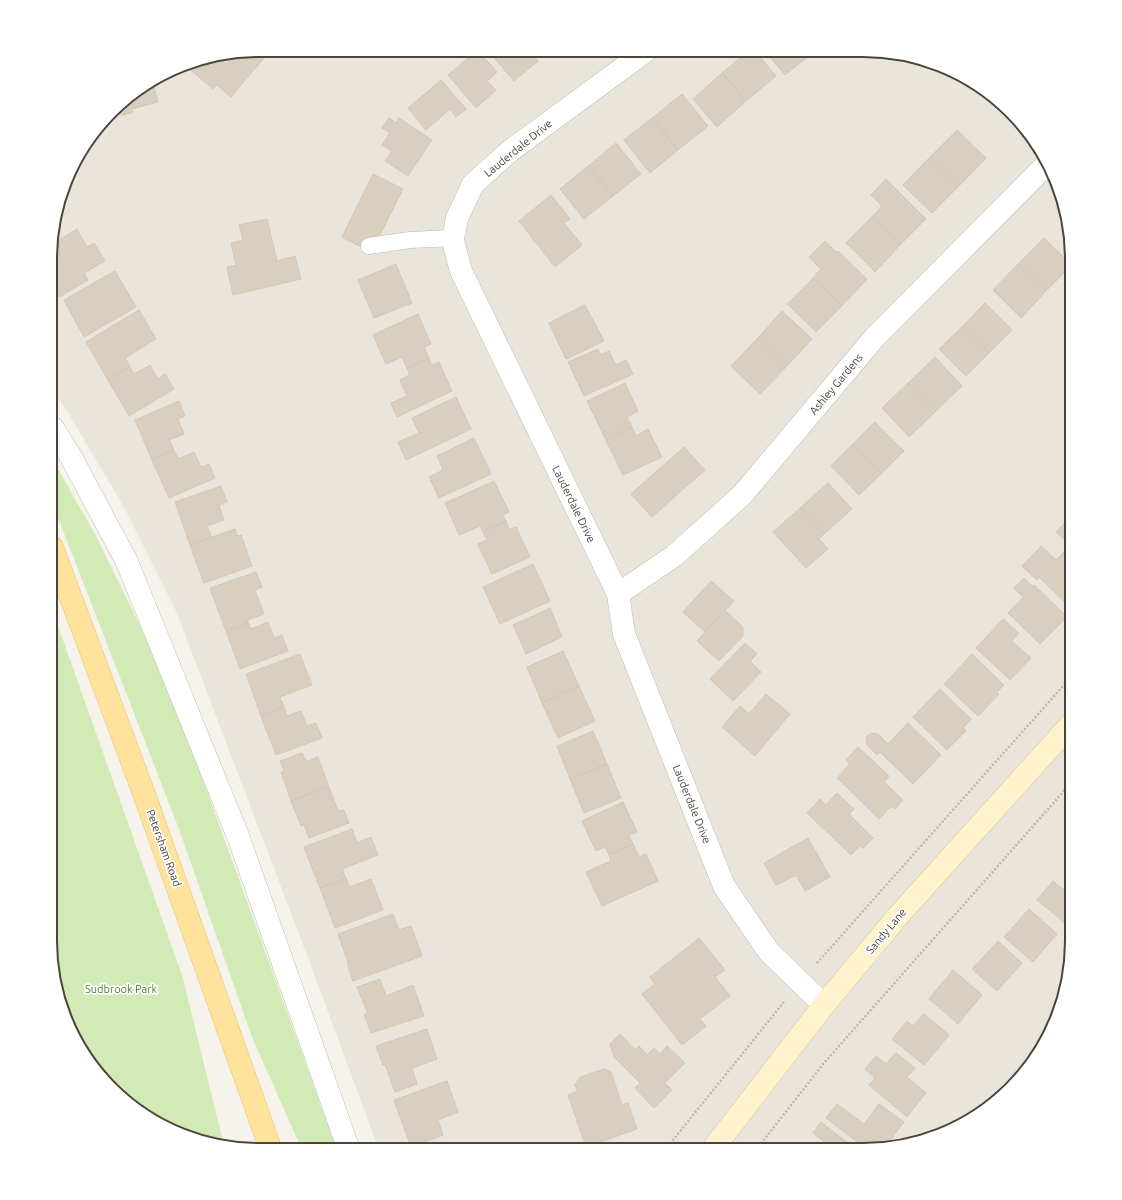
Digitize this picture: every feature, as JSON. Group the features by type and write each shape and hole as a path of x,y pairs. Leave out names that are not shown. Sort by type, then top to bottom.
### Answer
{"main road":[{"name":"Petersham Road","path":"57,560 144,791 269,1143"}],"street":[{"name":"Lauderdale Drive","path":"638,57 510,151 474,184 457,218 453,238 454,245 461,271 618,594 624,634 724,886 769,952 824,1006"},
{"name":"Ashley Gardens","path":"618,594 674,556 742,495 875,337 1043,168"},
{"path":"57,434 71,457 127,562 238,836 347,1143"},
{"name":"Sandy Lane","path":"717,1143 824,1006 898,916 1065,731"}],"lane":[{"path":"369,246 410,240 453,238"}],"path":[{"path":"671,1143 800,982 1065,684"},
{"path":"761,1143 824,1063 1065,790"}],"shaded area":[{"path":"245,57 877,57 916,64 941,72 975,91 1006,116 1023,136 1038,158 1050,181 1058,206 1065,245 1065,955 1058,994 1050,1019 1031,1053 1006,1084 986,1101 964,1116 941,1128 916,1136 877,1143 376,1143 310,963 176,611 125,509 57,397 57,245 64,206 72,181 91,147 116,116 147,91 181,72 206,64"}],"green space":[{"path":"57,467 96,536 140,626 180,717 334,1143 299,1143 252,1037 179,829 57,515"},
{"name":"Sudbrook Park","path":"57,623 183,978 222,1140 181,1128 147,1109 126,1093 99,1064 84,1042 72,1019 64,994 57,955"}],"building":[{"path":"245,57 264,58 231,97 217,85 213,89 190,69 222,61 226,64 231,59"},
{"path":"469,57 483,57 497,72 487,81 496,90 476,108 448,75"},
{"path":"493,57 534,57 538,61 514,81"},
{"path":"741,57 760,57 776,76 746,101 722,73"},
{"path":"770,57 808,57 785,75"},
{"path":"722,73 746,101 717,127 693,99"},
{"path":"441,80 466,109 456,117 450,109 426,130 408,108"},
{"path":"154,87 158,102 132,109 132,113 121,115 120,112 126,107"},
{"path":"682,94 708,126 678,150 652,118"},
{"path":"389,118 396,123 399,118 432,140 408,176 385,161 392,151 382,145 390,133 382,128"},
{"path":"652,118 678,150 650,173 624,140"},
{"path":"957,130 986,158 959,186 930,157"},
{"path":"616,143 641,174 613,196 588,166"},
{"path":"930,157 959,186 932,213 903,185"},
{"path":"588,166 613,196 584,219 560,189"},
{"path":"373,174 403,189 378,239 372,236 365,249 342,237"},
{"path":"886,179 926,219 900,245 872,217 882,206 871,195"},
{"path":"551,195 570,219 564,223 582,245 555,267 519,221"},
{"path":"872,217 900,245 875,272 846,243"},
{"path":"267,219 277,261 295,256 301,279 233,295 227,267 236,265 231,243 243,240 239,225"},
{"path":"77,229 87,247 94,243 105,261 84,273 88,280 59,297 57,294 58,241"},
{"path":"1044,238 1065,258 1065,272 1046,291 1018,264"},
{"path":"825,241 837,253 838,251 867,279 842,306 813,278 821,269 809,257"},
{"path":"396,264 412,303 374,318 358,280"},
{"path":"1018,264 1046,291 1021,318 993,290"},
{"path":"115,271 136,307 84,337 64,300"},
{"path":"813,278 842,306 816,332 787,304"},
{"path":"985,303 1012,330 989,353 963,326"},
{"path":"585,305 604,341 566,359 549,323"},
{"path":"139,310 156,339 125,358 130,367 108,380 86,342"},
{"path":"782,311 812,339 786,367 757,339"},
{"path":"418,314 431,344 424,347 429,358 407,368 402,357 386,364 373,335"},
{"path":"963,326 989,353 966,376 939,349"},
{"path":"757,339 786,367 760,394 731,366"},
{"path":"598,349 601,355 609,351 616,365 626,360 633,374 584,396 568,362"},
{"path":"935,357 962,386 936,411 908,383"},
{"path":"429,358 432,365 439,362 452,391 397,417 391,403 407,396 400,380 410,375 407,368"},
{"path":"150,365 158,379 165,374 174,389 129,416 108,380 130,367 134,374"},
{"path":"625,383 638,411 627,417 632,427 606,440 587,401"},
{"path":"908,383 936,411 909,437 882,408"},
{"path":"456,397 471,429 406,460 398,442 419,433 412,418"},
{"path":"179,401 185,416 178,419 184,434 169,440 174,450 152,460 135,420"},
{"path":"875,422 904,451 882,473 853,444"},
{"path":"632,427 636,436 648,429 662,457 623,475 606,440"},
{"path":"474,438 491,474 439,498 429,477 443,470 437,456"},
{"path":"853,444 882,473 859,495 831,466"},
{"path":"684,447 705,470 652,517 631,494"},
{"path":"174,450 178,459 194,452 201,467 209,464 215,478 169,498 152,460"},
{"path":"494,481 509,512 503,515 506,521 483,532 480,526 459,535 445,503"},
{"path":"828,483 852,509 824,534 801,507"},
{"path":"221,486 227,502 219,505 224,520 207,526 212,538 190,545 175,502"},
{"path":"801,507 824,534 819,539 828,549 806,568 773,532"},
{"path":"506,521 509,530 516,527 530,557 492,574 478,544 487,540 483,532"},
{"path":"1065,522 1065,540 1056,532"},
{"path":"235,529 237,536 241,535 252,566 204,583 190,545"},
{"path":"1041,546 1056,560 1065,551 1065,602 1039,577 1037,580 1022,566"},
{"path":"533,564 550,601 500,624 483,587"},
{"path":"256,572 262,587 255,590 264,614 248,620 248,623 226,631 210,588"},
{"path":"1024,578 1033,587 1034,585 1065,615 1065,619 1040,644 1008,613 1023,597 1014,588"},
{"path":"711,581 734,601 705,632 683,612"},
{"path":"550,608 562,637 526,654 513,625"},
{"path":"725,610 743,627 743,636 719,661 697,641"},
{"path":"1003,619 1019,633 1012,641 1031,658 1010,680 976,648"},
{"path":"268,622 274,638 282,635 288,651 240,669 226,631 248,623 251,629"},
{"path":"745,643 757,654 750,661 761,672 733,701 710,679"},
{"path":"563,651 579,686 542,703 527,667"},
{"path":"300,654 312,685 280,697 284,707 261,716 246,674"},
{"path":"972,654 1004,685 997,692 999,694 978,716 944,684"},
{"path":"579,686 595,721 558,738 542,703"},
{"path":"940,689 971,719 963,728 966,731 947,750 913,717"},
{"path":"766,694 790,714 755,756 722,727 740,706 749,714"},
{"path":"284,707 287,716 301,711 307,726 316,723 322,738 276,755 261,716"},
{"path":"908,723 941,755 913,784 880,752 877,755 867,745 866,737 871,733 878,734 888,744"},
{"path":"593,731 607,764 570,779 557,746"},
{"path":"858,747 889,776 884,782 903,800 895,809 891,806 879,819 837,778 850,764 846,760"},
{"path":"302,753 306,762 318,757 329,787 291,801 281,772 284,771 280,761"},
{"path":"607,764 621,798 584,813 570,779"},
{"path":"329,787 338,811 344,810 349,823 309,838 304,825 301,826 291,801"},
{"path":"837,793 854,809 849,814 873,838 863,848 860,846 851,855 807,813 820,799 826,805"},
{"path":"623,802 637,832 629,835 633,844 609,855 605,847 596,851 582,821"},
{"path":"352,829 357,843 371,837 378,855 342,869 346,878 320,888 304,847"},
{"path":"808,838 830,877 805,891 796,875 776,885 764,863"},
{"path":"633,844 639,857 646,854 658,881 602,906 586,872 611,861 609,855"},
{"path":"346,878 349,887 371,879 383,910 335,928 320,888"},
{"path":"1053,881 1065,891 1065,923 1037,900"},
{"path":"1029,909 1057,934 1033,962 1004,937"},
{"path":"393,914 399,930 411,926 422,956 353,981 338,934"},
{"path":"699,938 725,970 715,977 730,996 700,1019 706,1026 682,1045 642,994 655,984 650,977"},
{"path":"998,941 1022,963 997,991 972,969"},
{"path":"953,970 982,995 958,1024 929,999"},
{"path":"380,979 386,996 413,985 424,1016 371,1033 364,1014 368,1014 357,987"},
{"path":"924,1014 949,1035 924,1065 892,1039 907,1021 913,1026"},
{"path":"427,1029 437,1059 412,1068 417,1084 395,1092 385,1064 383,1065 376,1046"},
{"path":"620,1034 635,1050 639,1046 647,1055 654,1048 660,1054 667,1046 685,1063 665,1083 672,1090 654,1108 635,1088 640,1083 614,1057 610,1044"},
{"path":"896,1053 915,1068 907,1077 926,1093 907,1117 869,1085 875,1078 865,1069 876,1056 886,1064"},
{"path":"604,1069 611,1072 622,1105 628,1103 637,1129 597,1143 585,1143 568,1095 578,1091 575,1085 580,1077"},
{"path":"447,1081 458,1112 438,1120 443,1135 422,1143 410,1143 394,1100"},
{"path":"837,1104 864,1124 879,1104 904,1122 889,1141 859,1143 826,1118"},
{"path":"821,1122 848,1143 826,1143 813,1133"}]}
